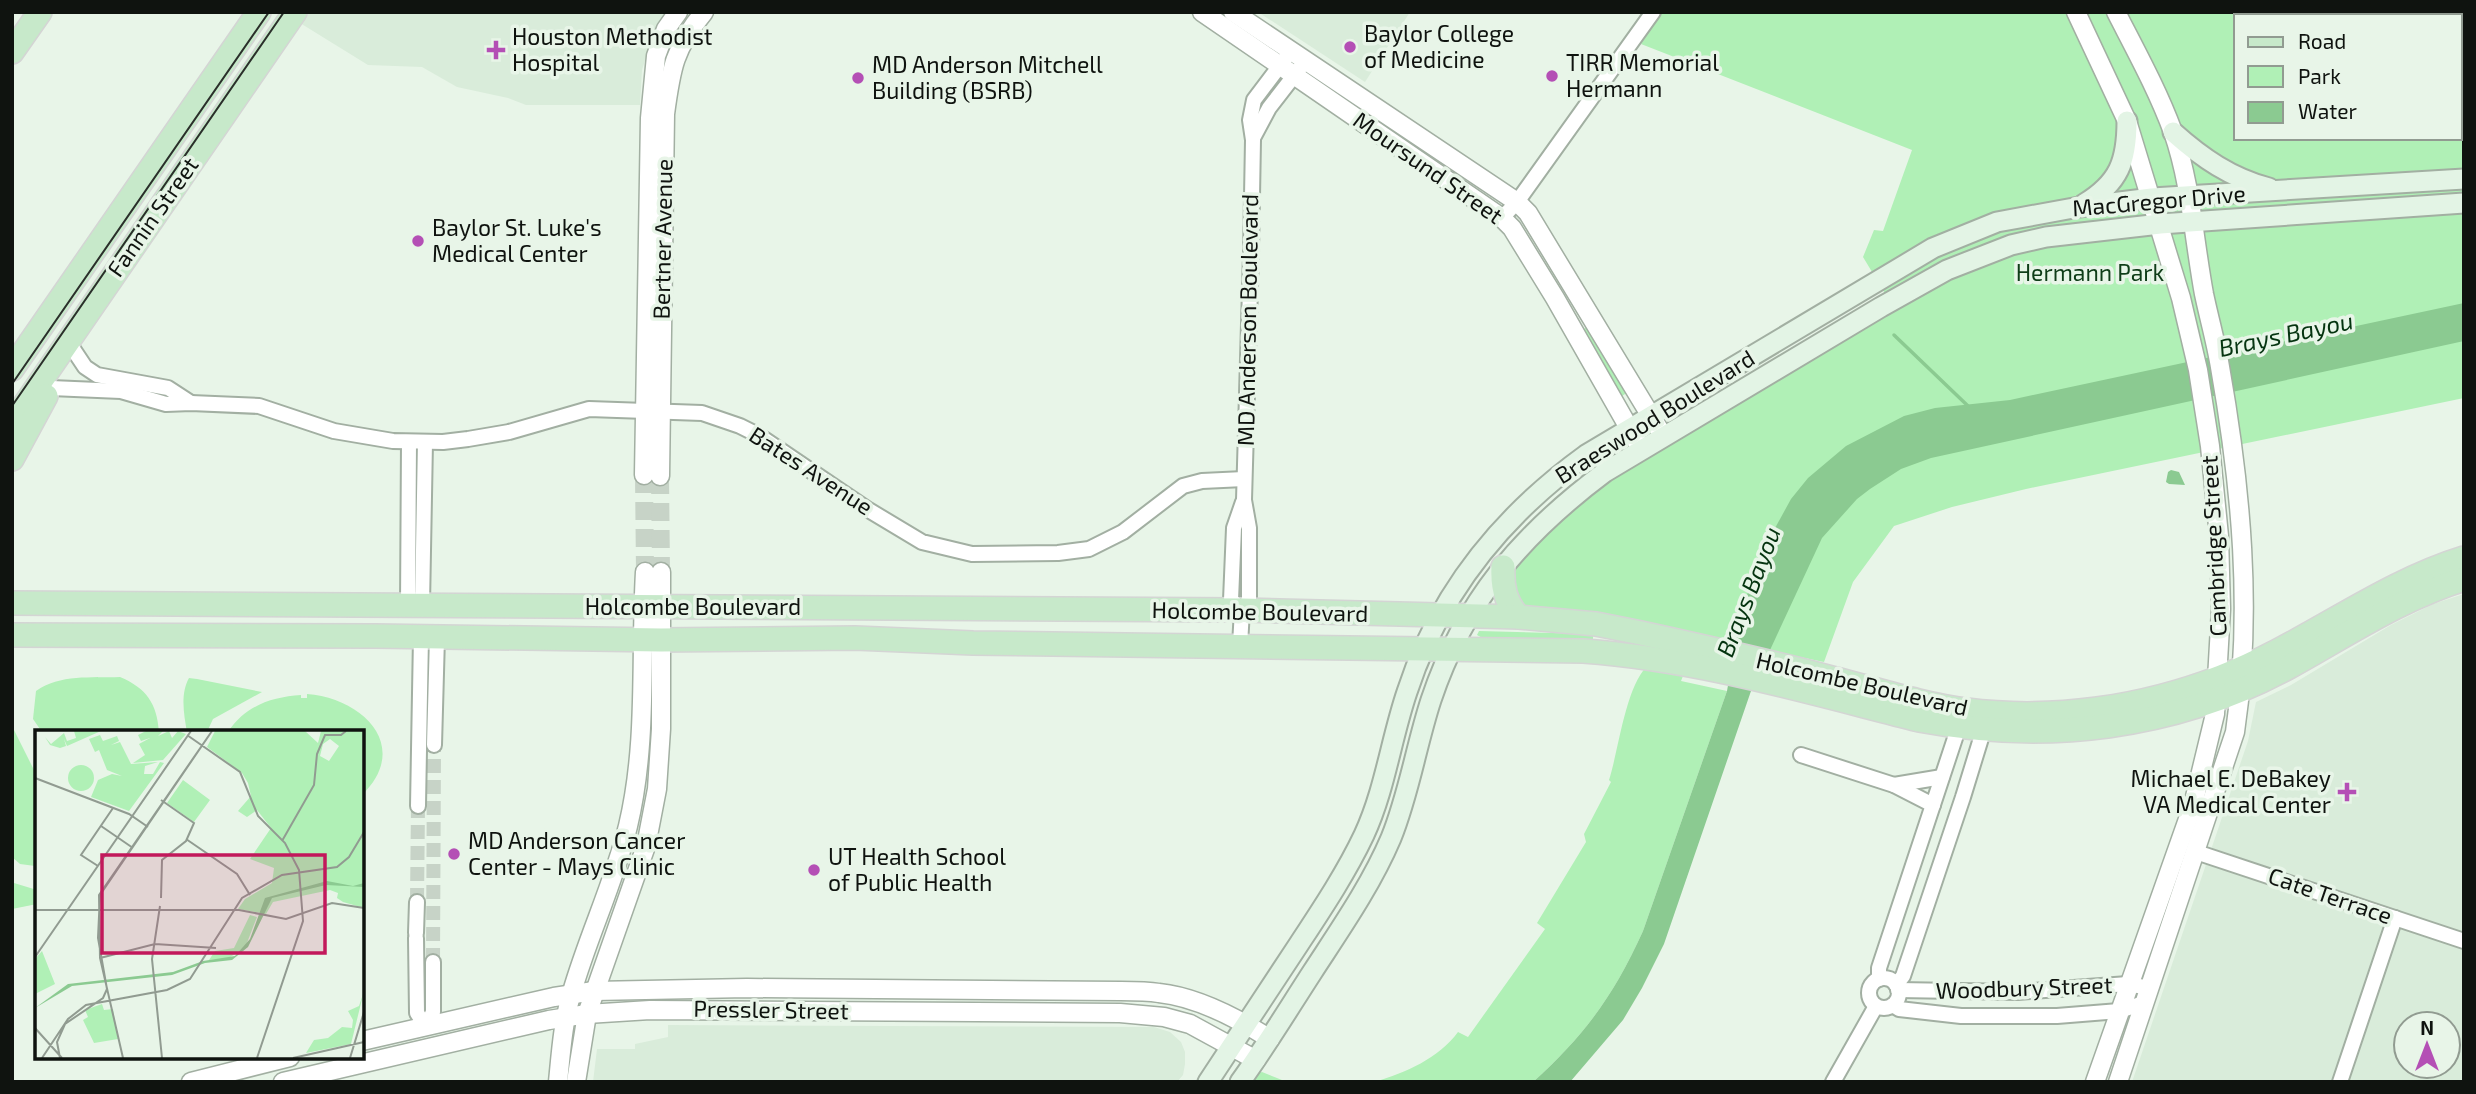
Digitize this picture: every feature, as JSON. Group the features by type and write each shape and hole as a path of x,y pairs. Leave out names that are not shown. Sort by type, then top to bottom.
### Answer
{"main road":[{"path":"12,52 40,12"},
{"name":"Fannin Street","path":"12,369 259,12"},
{"name":"Fannin Street","path":"12,423 290,16"},
{"path":"220,120 211,111 209,102 212,92 235,58 236,46"},
{"path":"157,211 159,195 198,138 200,130 196,122 187,116"},
{"path":"2079,207 2102,193 2119,173 2127,148 2127,121"},
{"path":"2173,132 2196,153 2222,170 2250,183 2280,191"},
{"name":"MacGregor Drive","path":"1870,285 1933,248 1970,232 1997,222 2079,207 2152,198 2464,179"},
{"name":"MacGregor Drive","path":"1881,307 1947,270 2011,245 2046,237 2160,224 2440,206 2464,202"},
{"path":"12,344 86,261"},
{"path":"12,459 111,276"},
{"name":"Braeswood Boulevard","path":"1208,1082 1334,891 1366,832 1379,797 1394,734 1421,649 1468,571 1492,540 1521,507 1560,474 1628,429 1870,285"},
{"name":"Braeswood Boulevard","path":"1240,1082 1357,904 1391,839 1405,800 1431,700 1451,649 1469,616 1503,567 1540,525 1570,498 1641,449 1881,307"},
{"name":"Holcombe Boulevard","path":"2242,678 2283,649 2392,586 2464,558"},
{"path":"1503,567 1503,589 1519,617"},
{"name":"Holcombe Boulevard","path":"12,603 1242,610 1519,617 1596,624 1686,653 1961,719 1986,721 2092,710 2217,689 2242,678 2289,667 2394,607 2464,579"},
{"path":"376,636 401,627 415,605"},
{"path":"429,637 422,624 447,606"},
{"path":"855,638 856,608"},
{"name":"Holcombe Boulevard","path":"12,635 855,638 973,643 1686,653"}],"street":[{"name":"Bertner Avenue","path":"652,476 651,102 656,54 666,29 678,12"},
{"name":"Bertner Avenue","path":"653,411 667,94 672,64 688,32 704,12"},
{"name":"Moursund Street","path":"1202,12 1517,202 1528,213 1663,436"},
{"name":"Moursund Street","path":"1233,12 1292,64 1512,228 1641,449"},
{"path":"1502,218 1517,202 1653,12"},
{"name":"Cambridge Street","path":"2076,12 2127,121 2181,298 2198,370 2208,435 2215,495 2221,609 2213,728 2193,805 2095,1082"},
{"name":"Cambridge Street","path":"2116,12 2173,132 2189,196 2229,431 2240,536 2244,626 2242,678 2235,732 2118,1082"},
{"name":"MD Anderson Boulevard","path":"1240,645 1242,610 1231,600 1234,528 1244,500 1253,140 1250,120 1254,100 1292,64"},
{"name":"Bates Avenue","path":"73,349 85,367 97,375 168,388 191,403"},
{"name":"Bates Avenue","path":"51,388 121,391 166,404 260,406 334,431 409,442 468,439 509,432 589,409 702,412 740,426 922,542 972,554 1058,553 1089,549 1123,532 1183,486 1202,481 1244,479"},
{"path":"409,442 415,605"},
{"path":"415,605 425,442"},
{"path":"2215,495 2223,499 2227,506 2230,534 2240,536"},
{"path":"576,1082 586,1014 646,846 657,789 661,729 652,639 653,572"},
{"path":"418,806 428,694 429,637"},
{"path":"558,1082 571,994 628,828 638,771 652,639"},
{"path":"428,694 434,745"},
{"path":"1879,979 1879,968 1961,719"},
{"path":"1897,987 1889,979 1879,979 1869,989 1870,999 1876,1006 1884,1008 1893,1005 1898,998 1897,987 1964,797 1986,721"},
{"path":"1801,755 1894,786 1933,805"},
{"path":"1894,786 1942,777"},
{"name":"Cate Terrace","path":"2196,852 2464,941"},
{"path":"617,864 637,870"},
{"path":"416,902 417,1013 426,1027 430,1048"},
{"path":"2340,1082 2395,918"},
{"path":"426,1027 433,1012 433,962"},
{"name":"Woodbury Street","path":"1893,1005 1899,1009 1961,1016 2057,1016 2119,1011 2147,995 2129,984 2018,992 1897,987"},
{"path":"747,988 747,1010"},
{"name":"Pressler Street","path":"364,1041 571,994 594,991 747,988 1161,993 1192,1000 1246,1024 1269,1039"},
{"path":"922,991 922,1012"},
{"path":"951,991 951,1013"},
{"path":"1120,1013 1121,991"},
{"path":"1833,1082 1876,1006"},
{"name":"Pressler Street","path":"286,1081 567,1016 650,1010 1120,1013 1164,1017 1190,1024 1256,1060"},
{"path":"191,1082 283,1059"},
{"path":"286,1081 287,1059"}],"shaded area":[{"name":"Houston Methodist Hospital","path":"309,12 667,12 653,35 642,70 640,105 526,105 508,98 457,87 422,67 368,65 300,23"},
{"name":"Baylor College of Medicine","path":"1258,12 1410,12 1365,82"},
{"name":"Michael E. DeBakey VA Medical Center","path":"2464,594 2464,1082 2132,1082 2248,741 2256,702 2291,685 2391,625 2433,604"},
{"path":"668,1025 1154,1027 1170,1032 1181,1042 1185,1052 1185,1064 1183,1075 1177,1082 593,1082 597,1049 635,1049 635,1044 668,1037"}],"green space":[{"name":"Hermann Park","path":"1662,12 2464,12 2464,398 2026,489 1952,507 1894,526 1853,582 1824,662 1604,616 1525,608 1509,588 1515,566 1551,526 1611,479 1895,310 1863,257 1874,230 1883,231 1912,150 1641,44"},
{"path":"1589,326 1628,392 1622,396 1582,330"},
{"path":"1479,631 1593,634 1593,643 1486,640 1477,635"},
{"path":"1647,666 1683,676 1681,681 1727,691 1643,931 1609,995 1568,1048 1533,1082 1375,1082 1431,1057 1458,1032 1468,1037 1545,929 1537,923 1586,842 1584,834 1611,782 1609,780 1633,689"},
{"path":"120,677 137,686 153,705 159,730 41,730 33,719 36,691 55,682 76,678"},
{"path":"189,678 262,692 213,719 208,730 187,730 184,712"},
{"path":"307,694 327,697 346,705 362,715 374,728 381,743 382,759 376,777 364,792 364,730 230,730 251,709 269,701 301,695 301,698 307,698"},
{"path":"12,726 35,773 35,866 20,864 12,857"},
{"path":"14,883 35,889 35,904 12,909"},
{"path":"1262,1072 1287,1082 1250,1082"}],"water":[{"name":"Brays Bayou","path":"2464,303 2464,341 1931,458 1901,469 1857,499 1822,538 1751,691 1664,944 1642,988 1623,1020 1570,1082 1533,1082 1568,1048 1597,1013 1632,954 1643,931 1727,691 1741,612 1763,550 1791,499 1808,478 1846,446 1904,416 1935,408 2010,400"},
{"path":"2171,470 2179,472 2185,485 2166,482"}],"waterway":[{"path":"1894,335 1968,406"}],"tunnel":[{"path":"644,475 645,572"},
{"path":"660,476 661,572"},
{"path":"433,962 434,745"},
{"path":"417,902 418,806"}],"tram line":[{"path":"12,384 269,12"},
{"path":"12,406 284,12"}],"place":[{"name":"Baylor College of Medicine","path":"1350,47"},
{"name":"Houston Methodist Hospital","path":"496,50"},
{"name":"TIRR Memorial Hermann","path":"1552,76"},
{"name":"MD Anderson Mitchell Building (BSRB)","path":"858,78"},
{"name":"Baylor St. Luke's Medical Center","path":"418,241"},
{"name":"Michael E. DeBakey VA Medical Center","path":"2347,792"},
{"name":"MD Anderson Cancer Center - Mays Clinic","path":"454,854"},
{"name":"UT Health School of Public Health","path":"814,870"}]}
